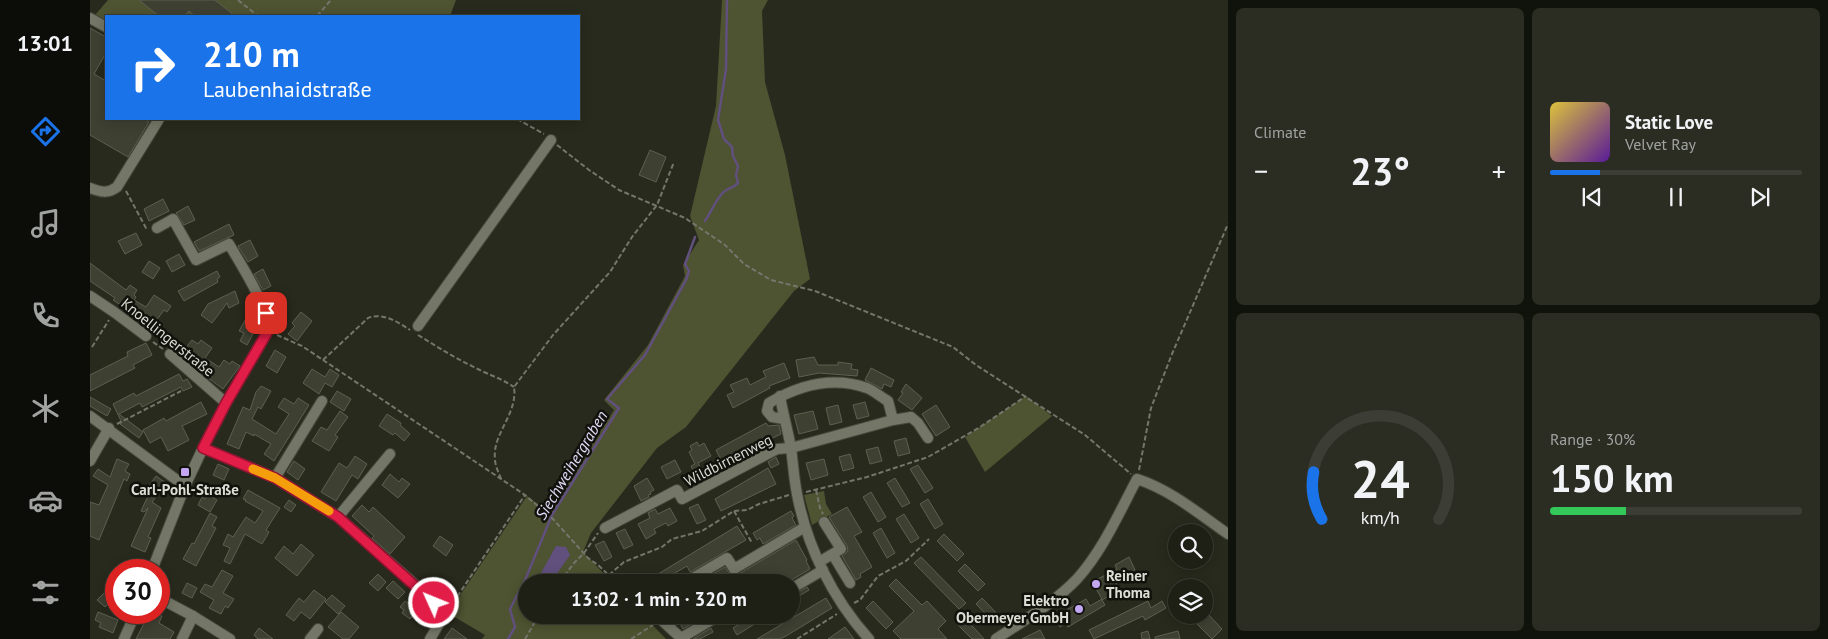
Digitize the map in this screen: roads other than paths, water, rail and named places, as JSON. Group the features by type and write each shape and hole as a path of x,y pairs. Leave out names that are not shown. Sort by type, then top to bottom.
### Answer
{"street":[{"path":"90,18 105,26"},
{"path":"90,188 100,192 112,192 121,182 158,120"},
{"path":"418,326 551,140"},
{"path":"156,559 185,486 226,403 265,335 268,322 266,313 229,244 196,260 173,219 157,228"},
{"name":"Knoellingerstraße","path":"90,296 146,336"},
{"name":"Knoellingerstraße","path":"170,354 226,403"},
{"path":"780,396 805,386 837,382 868,388 888,401 893,420"},
{"name":"Wildbirnenweg","path":"784,418 772,417 767,411 769,403 780,396 791,448 797,494 806,527 821,566 845,609 868,639"},
{"path":"275,478 322,400"},
{"path":"90,416 185,486"},
{"name":"Wildbirnenweg","path":"604,528 677,490 682,500 777,449 791,448 893,420 911,417 918,423 928,438"},
{"path":"90,461 108,428"},
{"path":"203,448 275,478 338,517 427,595 442,614 440,624 430,639"},
{"path":"338,517 390,454"},
{"path":"996,639 1043,607 1076,579 1101,546 1137,479 1162,489 1228,534"},
{"path":"800,582 841,549 824,522"},
{"path":"700,574 727,558 734,569 806,527"},
{"path":"833,554 850,583"},
{"path":"170,604 230,639"},
{"path":"182,639 193,616"},
{"path":"124,639 131,624"},
{"path":"666,624 681,638 705,624"},
{"path":"310,639 318,629"}],"waterway":[{"name":"Siechweihergraben","path":"705,221 722,193 738,183 736,175 738,166 733,156 732,147 724,139 718,120 726,69 727,0"},
{"name":"Siechweihergraben","path":"508,639 515,627 510,609 525,580 552,515 619,408 607,399 645,355 686,280 689,271 685,264 695,237"}],"place":[{"name":"Carl-Pohl-Straße","path":"185,472"},
{"name":"Reiner Thoma","path":"1096,584"},
{"name":"Elektro Obermeyer GmbH","path":"1079,609"}]}
